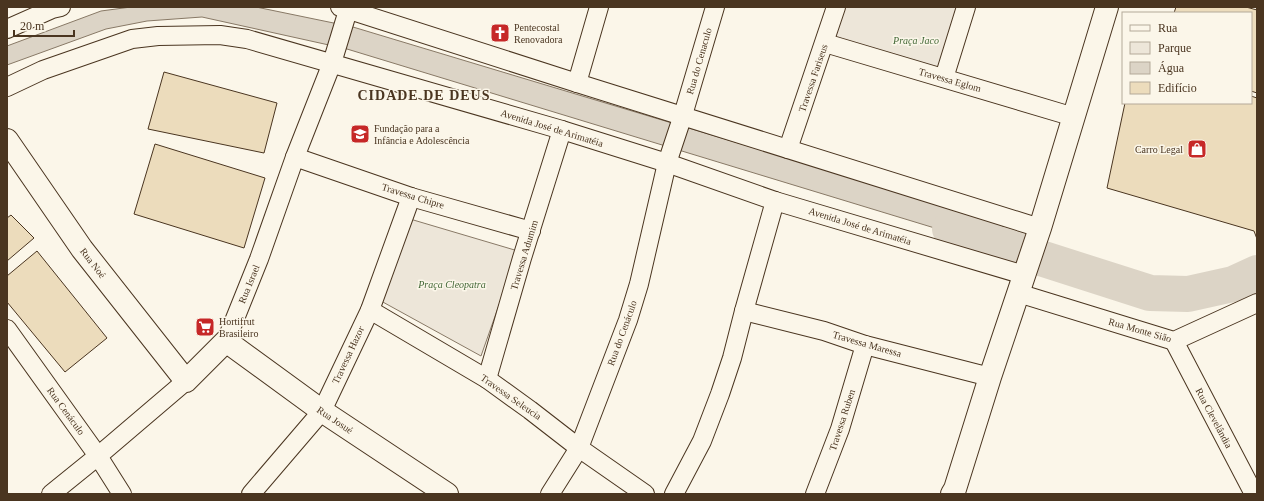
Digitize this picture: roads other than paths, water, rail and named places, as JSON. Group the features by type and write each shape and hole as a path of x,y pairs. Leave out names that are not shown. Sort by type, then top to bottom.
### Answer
{"street":[{"path":"7,28 52,9 61,7"},
{"path":"577,83 599,7"},
{"name":"Rua do Cenaculo","path":"668,159 682,120 715,7"},
{"name":"Travessa Fariseus","path":"788,149 836,7"},
{"path":"944,78 966,7"},
{"path":"958,493 990,377 1038,232 1107,7"},
{"path":"346,10 577,83 682,120 788,149 1038,232"},
{"name":"Rua Israel","path":"51,494 186,381 226,341 259,259 295,157 333,60 346,10"},
{"name":"Avenida José de Arimatéia","path":"7,87 43,70 132,39 158,36 220,35 247,39 333,60 562,130 668,159 775,201 1023,278"},
{"name":"Travessa Eglom","path":"825,43 1074,117"},
{"name":"Travessa Adumim","path":"487,380 522,258 562,130"},
{"name":"Rua Noé","path":"7,140 82,249 186,381"},
{"name":"Travessa Chipre","path":"295,157 411,197 531,231"},
{"name":"Rua do Cenáculo","path":"550,494 579,448 628,320 637,291 668,159"},
{"name":"Travessa Hazor","path":"252,494 322,411 370,310 411,197"},
{"path":"674,494 702,441 720,394 732,358 775,201"},
{"name":"Rua Monte Sião","path":"1023,278 1174,341 1257,303"},
{"name":"Travessa Seleucia","path":"370,310 487,380 530,410 579,448 646,494"},
{"name":"Travessa Maressa","path":"744,311 824,332 865,345 990,377"},
{"name":"Rua Cenáculo","path":"7,329 98,456 122,494"},
{"name":"Rua Josué","path":"226,341 322,411 447,494"},
{"name":"Rua Clevelândia","path":"1174,341 1254,494"},
{"name":"Travessa Ruben","path":"815,494 840,429 865,345"}],"water":[{"path":"131,7 256,7 353,27 1004,223 997,247 347,49 202,17 147,21 106,29 7,65 7,46 101,11"}],"waterway":[{"path":"950,229 1150,293 1188,294 1233,284 1257,273"}],"place":[{"name":"Pentecostal Renovadora","path":"500,33"},
{"name":"Fundação para a Infância e Adolescência","path":"360,134"},
{"name":"Carro Legal","path":"1197,149"},
{"name":"Hortifrut Brasileiro","path":"205,327"}],"district":[{"name":"CIDADE DE DEUS","path":"424,95"}],"park label":[{"name":"Praça Jaco","path":"916,40"},
{"name":"Praça Cleopatra","path":"452,284"}]}
